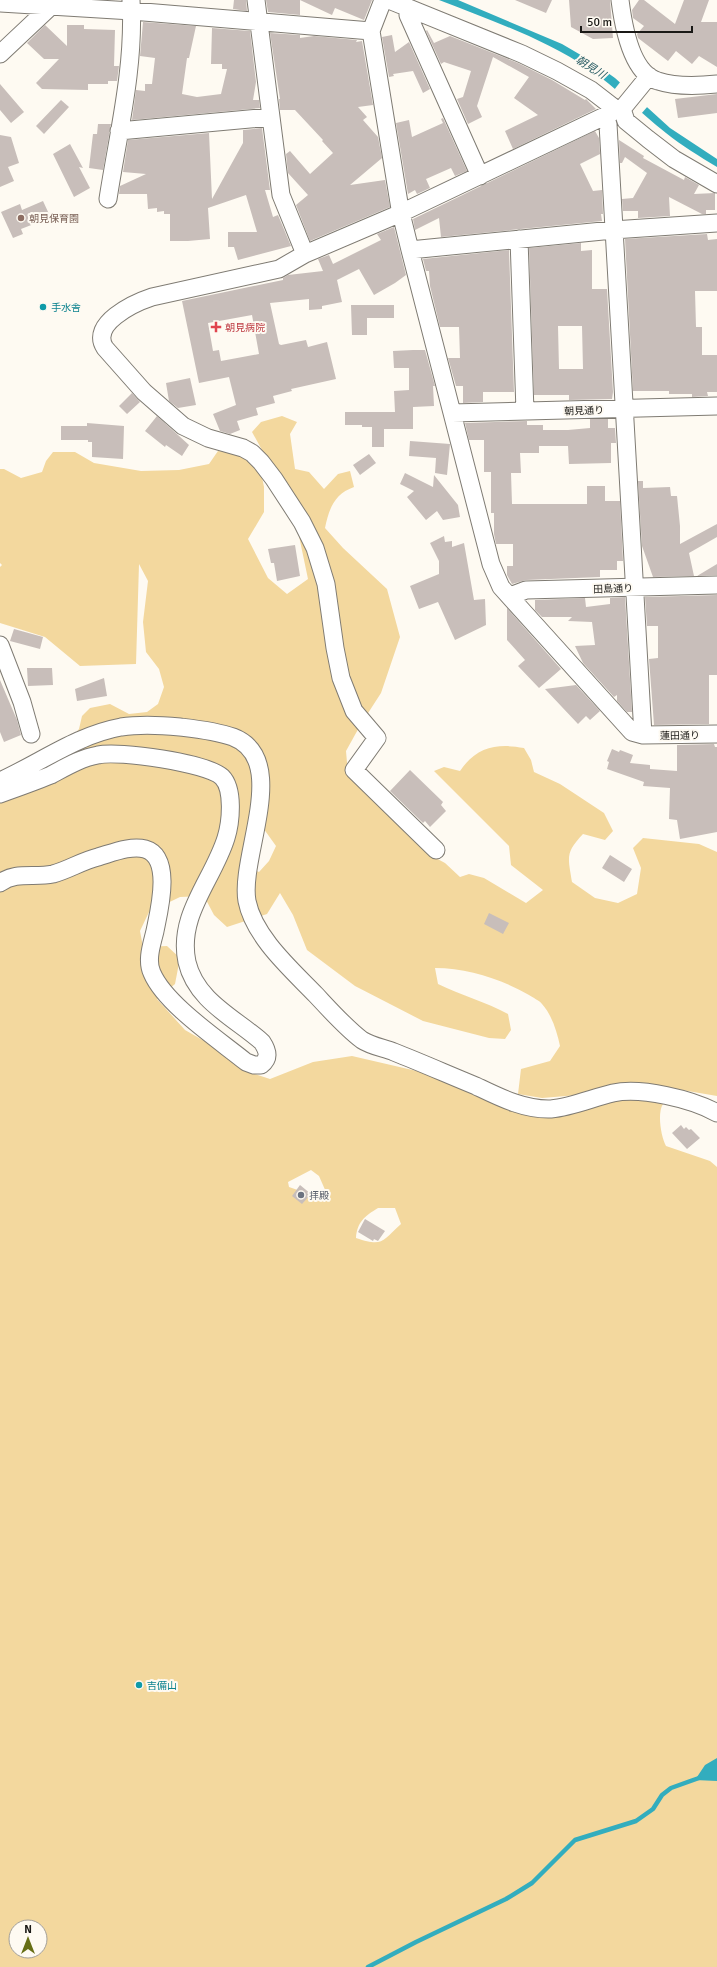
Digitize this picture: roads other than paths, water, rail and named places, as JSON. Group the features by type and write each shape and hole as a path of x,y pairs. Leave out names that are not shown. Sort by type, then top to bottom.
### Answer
{"street":[{"path":"256,0 281,195 305,254"},
{"path":"383,0 371,31 401,213 491,564 501,586 632,732 642,735 635,587 613,230 611,114"},
{"path":"389,0 522,54 557,70 591,90 611,114 626,121 674,159 717,184"},
{"path":"620,0 629,46 646,80"},
{"path":"0,3 51,6 132,5 259,22 371,31"},
{"path":"108,199 119,131 122,122 132,5"},
{"path":"0,54 51,6"},
{"path":"409,9 408,15 480,176"},
{"path":"436,850 354,770 377,738 354,711 341,678 326,584 315,548 302,522 274,479 261,462 248,450 208,438 183,426 144,392 106,348 102,341 104,328 124,308 134,303 152,297 279,269 305,254 401,213 611,114 646,80 678,84 717,84"},
{"path":"119,131 271,117"},
{"path":"410,250 613,230 717,223"},
{"path":"519,239 524,412"},
{"name":"朝見通り","path":"452,413 717,406"},
{"name":"田島通り","path":"510,596 526,590 717,584"},
{"path":"0,645 22,702 31,734"},
{"path":"0,781 75,742 120,727 136,725 175,727 221,734 237,739 254,752 260,767 260,797 247,881 247,900 251,912 258,928 269,944 317,997 363,1041 392,1051 505,1099 530,1108 550,1109 614,1093 644,1091 696,1105 717,1114"},
{"name":"蓮田通り","path":"642,735 717,734"},
{"path":"0,794 36,781 84,759 107,754 164,759 205,769 222,777 228,790 231,814 230,826 219,855 195,902 186,935 187,962 190,973 202,992 219,1009 262,1042 268,1056 265,1062 261,1065 254,1065 246,1062 186,1013 162,989 155,979 151,971 150,957 159,911 162,878 159,860 152,852 144,848 125,849 92,859 52,874 21,875 11,877 0,883"}],"water":[{"name":"朝見川","path":"439,0 458,0 562,44 591,61 615,78 670,128 717,159 717,167 672,138 609,84 571,58 516,30"},
{"path":"717,1758 717,1781 695,1780 705,1765"}],"waterway":[{"path":"368,1967 416,1942 506,1899 532,1883 575,1840 636,1821 653,1809 662,1795 671,1788 699,1778"}],"place":[{"name":"朝見保育園","path":"21,218"},
{"name":"手水舎","path":"43,307"},
{"name":"朝見病院","path":"216,327"},
{"name":"拝殿","path":"301,1195"},
{"name":"吉備山","path":"139,1685"}]}
